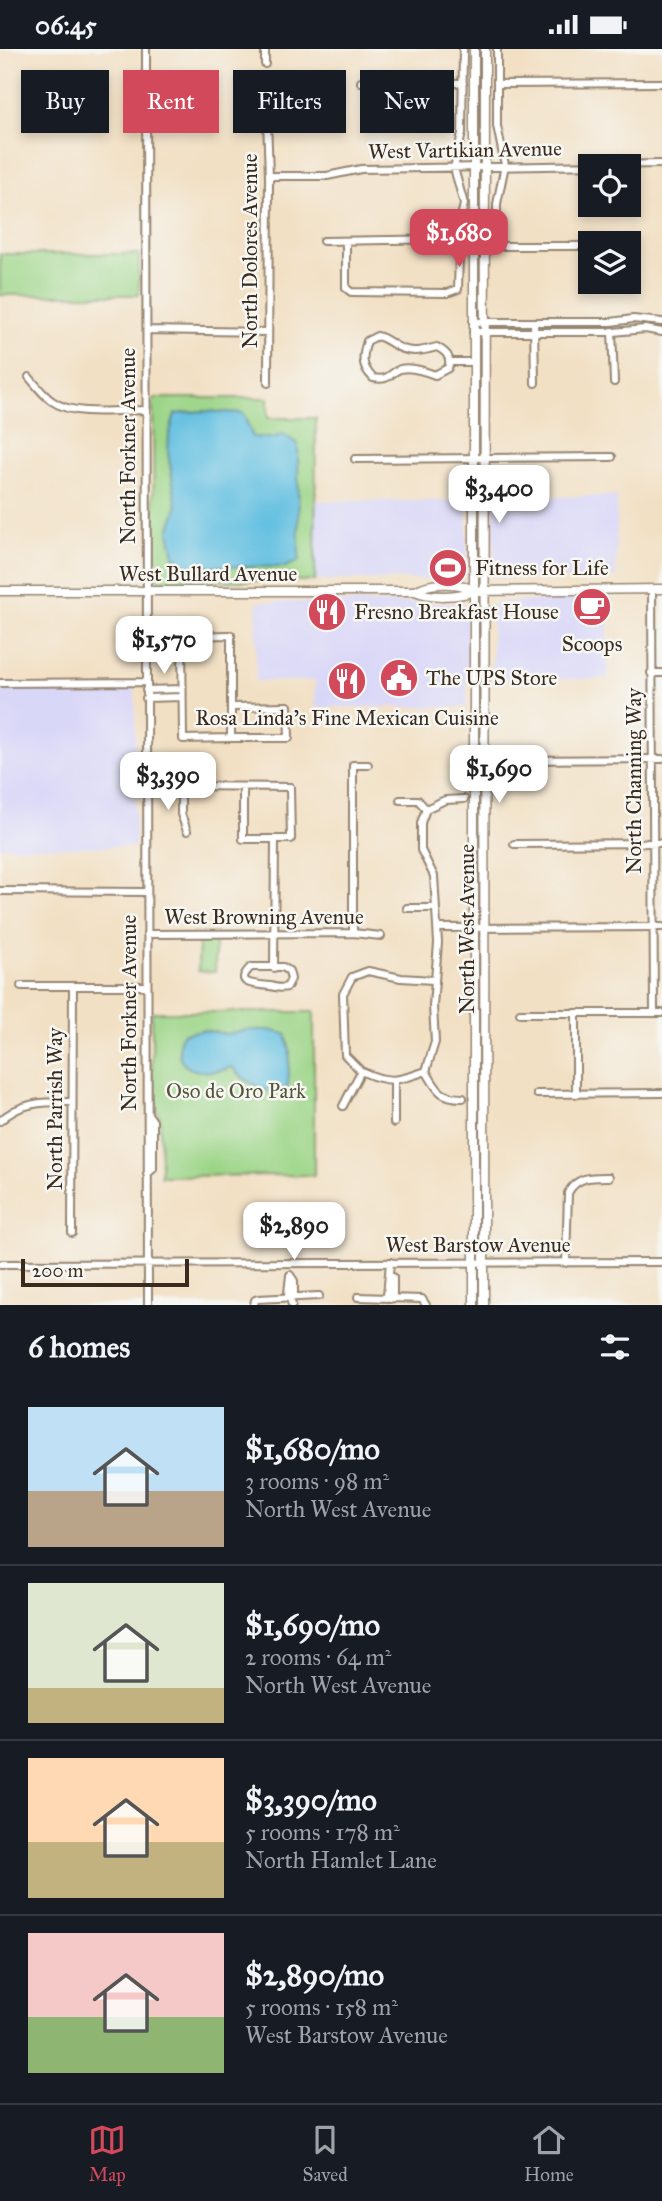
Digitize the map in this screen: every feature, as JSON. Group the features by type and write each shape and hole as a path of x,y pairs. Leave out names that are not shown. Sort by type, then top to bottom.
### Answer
{"main road":[{"name":"North West Avenue","path":"474,49 474,1305"},
{"name":"North West Avenue","path":"484,1305 485,49"},
{"name":"West Bullard Avenue","path":"0,591 415,591 424,586 466,585 473,591 662,589"},
{"path":"473,738 479,746 481,814 485,838"}],"street":[{"name":"North Forkner Avenue","path":"146,49 148,1305"},
{"path":"265,49 265,64"},
{"path":"346,241 345,280 346,288 351,292 447,293 458,289 456,239 464,204 454,168 462,133 463,49"},
{"path":"497,49 497,126 505,165 497,204 497,246 578,246"},
{"path":"454,82 463,82"},
{"path":"497,84 662,83"},
{"name":"North Dolores Avenue","path":"267,133 268,383"},
{"name":"West Vartikian Avenue","path":"269,176 327,176 361,169 662,164"},
{"path":"323,241 456,239"},
{"path":"484,327 534,322 611,322 633,319 662,322"},
{"path":"534,322 535,383"},
{"path":"611,322 614,381"},
{"path":"473,327 535,332 645,329 662,333"},
{"path":"146,330 267,332"},
{"path":"377,336 387,338 404,350 419,351 437,347 446,352 450,362 448,368 435,375 418,369 401,369 388,379 381,380 368,373 363,366 363,355 367,341 377,336"},
{"path":"450,362 473,362"},
{"path":"29,377 52,401 63,407 85,411 146,410"},
{"path":"355,459 612,457"},
{"name":"North Channing Way","path":"652,589 654,1013"},
{"path":"231,738 231,635 183,636 183,739 289,738 288,706 232,706"},
{"path":"651,673 662,673"},
{"path":"0,683 182,693"},
{"path":"514,760 662,759"},
{"path":"353,933 353,765 369,765"},
{"path":"146,775 243,787 290,787 290,839 243,839 243,787"},
{"path":"181,779 181,814 187,831"},
{"path":"463,1098 450,1098 438,1091 426,1071 435,1042 433,979 438,943 434,876 421,850 421,823 426,809 446,800 464,799"},
{"path":"400,800 418,800 426,809"},
{"path":"274,968 275,839"},
{"path":"514,844 662,843"},
{"path":"0,891 146,892"},
{"path":"407,908 436,908"},
{"path":"436,928 662,927"},
{"name":"West Browning Avenue","path":"147,934 353,933 381,936"},
{"path":"251,967 274,968 283,967 289,971 291,979 287,987 253,986 246,981 246,972 251,967"},
{"path":"426,1071 394,1081 376,1079 361,1071 345,1055 343,994 352,977 368,971 401,978 433,979"},
{"path":"21,986 147,986"},
{"name":"North Parrish Way","path":"72,1233 73,986"},
{"path":"520,1013 662,1013"},
{"path":"576,1013 576,1094"},
{"path":"343,1106 361,1071"},
{"path":"394,1081 394,1123"},
{"path":"537,1094 662,1093"},
{"path":"0,1121 9,1113 28,1104 72,1102"},
{"path":"566,1262 568,1193 572,1185 579,1180 609,1177"},
{"path":"389,1302 387,1277 390,1276 390,1262"},
{"name":"West Barstow Avenue","path":"0,1264 662,1262"},
{"path":"290,1263 295,1294 291,1302"},
{"path":"254,1305 258,1299 291,1302 319,1296"},
{"path":"358,1297 389,1302 422,1299 426,1305"}],"shaded area":[{"path":"617,496 616,578 499,578 494,575 494,497"},
{"path":"315,501 467,501 467,575 464,579 315,580"},
{"path":"608,598 608,679 492,679 492,607 495,602"},
{"path":"257,602 462,603 467,608 467,707 315,707 315,681 256,681"},
{"path":"135,689 135,847 0,847 0,690"}],"green space":[{"path":"0,254 139,254 139,295 0,295"},
{"path":"268,398 268,418 316,418 315,581 158,581 154,578 153,400"},
{"path":"199,941 215,941 215,972 198,971"},
{"name":"Oso de Oro Park","path":"152,1012 314,1012 314,1175 161,1176 160,1117 152,1080"}],"water":[{"path":"203,411 243,413 253,437 273,438 283,434 298,444 299,561 285,567 187,566 174,556 169,531 177,507 168,453 169,435 175,414"},
{"path":"203,1030 227,1034 269,1030 286,1034 290,1051 288,1086 281,1090 266,1090 250,1083 232,1067 207,1072 191,1069 181,1058 179,1042 182,1034"}],"place":[{"name":"Fitness for Life","path":"448,568"},
{"name":"Scoops","path":"592,607"},
{"name":"Fresno Breakfast House","path":"327,612"},
{"name":"The UPS Store","path":"399,678"},
{"name":"Rosa Linda's Fine Mexican Cuisine","path":"347,681"}]}
